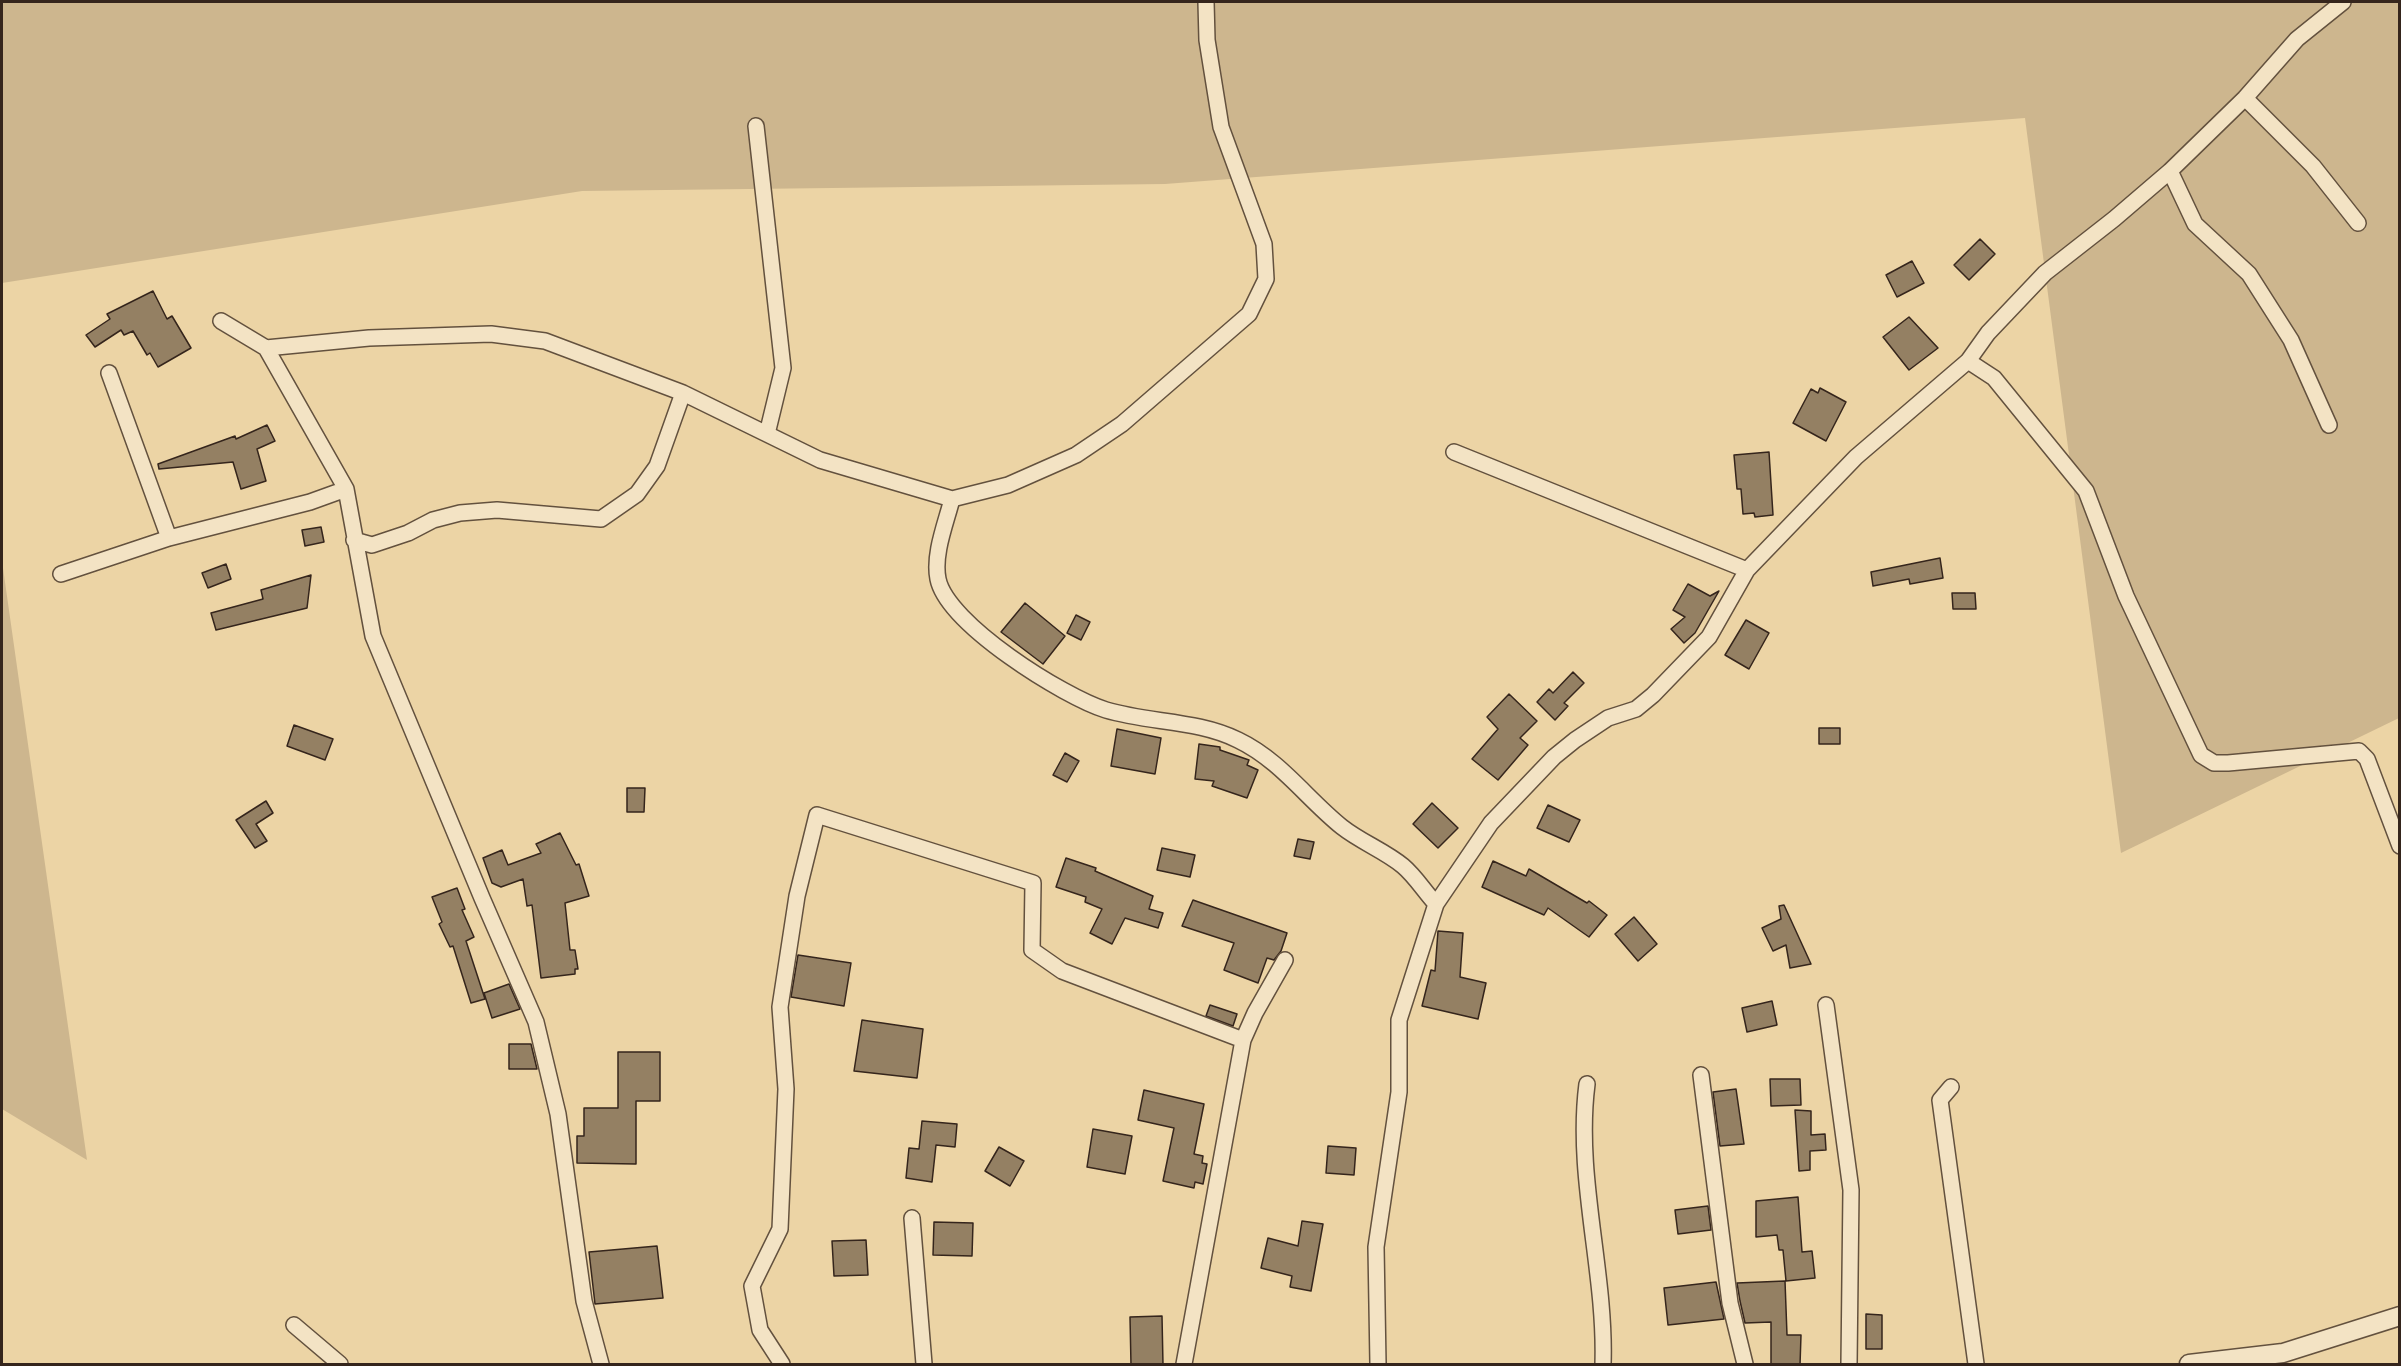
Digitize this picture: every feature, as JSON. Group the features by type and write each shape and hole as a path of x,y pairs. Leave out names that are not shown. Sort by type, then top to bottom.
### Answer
{"street":[{"path":"266,348 369,338 491,334 545,341 683,393 820,460 952,499 1008,485 1076,456 1122,424 1249,314 1266,279 1264,243 1221,127 1207,40 1206,2"},
{"path":"1377,1365 1376,1247 1399,1092 1399,1020 1436,904 1491,823 1554,757 1608,718 1636,709 1708,637 1747,570 1856,457 1968,361 1988,333 2045,273 2170,171 2245,98 2297,39 2343,2"},
{"path":"2245,98 2313,166 2358,223"},
{"path":"756,126 783,368 767,434"},
{"path":"2170,171 2195,224 2249,274 2291,340 2329,425"},
{"path":"221,321 266,348 346,489 373,636 536,1022 558,1114 584,1301 602,1365"},
{"path":"1968,361 1994,378 2086,491 2126,596 2201,755 2214,763 2228,763 2359,751 2367,759 2400,846"},
{"path":"109,373 169,538"},
{"path":"354,540 372,545 408,533 433,520 460,513 497,510 601,519 627,504 657,466 683,393"},
{"path":"1454,452 1747,570"},
{"path":"61,574 169,538 310,502 346,489"},
{"path":"952,499 938,560 938,580 947,598 966,620 1026,670 1105,710 1161,722 1206,727 1238,739 1264,754 1341,826 1403,866 1436,904"},
{"path":"782,1365 760,1330 752,1286 780,1229 786,1089 780,1006 797,896 817,814 1033,883 1032,950 1062,971 1243,1040"},
{"path":"1184,1365 1243,1040 1255,1013 1285,960"},
{"path":"1826,1005 1851,1190 1849,1365"},
{"path":"1701,1075 1731,1303 1745,1365"},
{"path":"1587,1084 1584,1123 1590,1224 1604,1340 1603,1365"},
{"path":"1951,1087 1940,1100 1976,1365"},
{"path":"912,1218 924,1365"},
{"path":"2189,1365 2283,1353 2400,1316"},
{"path":"294,1325 340,1365"}],"shaded area":[{"path":"2,2 2399,2 2399,718 2121,853 2025,118 1165,184 582,191 2,283"},
{"path":"2,561 87,1160 2,1109"}],"building":[{"path":"1980,239 1995,254 1969,280 1954,265"},
{"path":"1912,261 1924,283 1897,297 1886,275"},
{"path":"153,291 167,319 172,316 191,348 158,367 150,353 147,355 133,331 124,335 121,330 95,347 86,335 110,319 107,314"},
{"path":"1909,317 1938,348 1909,370 1883,337"},
{"path":"1820,388 1846,402 1826,441 1793,423 1811,389 1818,393"},
{"path":"267,425 275,441 257,449 266,481 241,489 233,462 159,469 158,464 235,436 236,439"},
{"path":"1769,452 1773,515 1755,517 1754,513 1743,514 1741,489 1737,489 1734,455"},
{"path":"321,527 324,542 305,546 302,530"},
{"path":"1940,558 1943,578 1910,584 1909,579 1873,586 1871,572"},
{"path":"226,564 231,579 208,588 202,573"},
{"path":"311,575 307,608 216,630 211,613 263,599 261,590"},
{"path":"1688,584 1710,596 1719,591 1695,633 1684,643 1671,629 1685,617 1673,610"},
{"path":"1952,593 1975,593 1976,609 1953,609"},
{"path":"1025,603 1065,636 1043,664 1001,632"},
{"path":"1076,615 1090,622 1081,640 1067,633"},
{"path":"1746,620 1769,633 1749,669 1725,655"},
{"path":"1573,672 1584,683 1564,703 1568,706 1555,720 1537,702 1549,689 1553,693"},
{"path":"1509,694 1537,721 1520,738 1528,745 1498,780 1472,759 1498,729 1487,717"},
{"path":"294,725 333,739 325,760 287,746"},
{"path":"1819,728 1840,728 1840,744 1819,744"},
{"path":"1117,729 1161,738 1155,774 1111,766"},
{"path":"1199,744 1220,747 1220,750 1249,760 1247,765 1258,770 1247,798 1212,786 1214,781 1195,779"},
{"path":"1065,753 1079,761 1067,782 1053,775"},
{"path":"627,788 645,788 644,812 627,812"},
{"path":"266,801 273,813 256,824 267,841 255,848 236,820"},
{"path":"1432,803 1458,828 1438,848 1413,824"},
{"path":"1548,805 1580,820 1569,842 1537,828"},
{"path":"560,833 576,865 579,864 589,896 565,903 570,950 575,950 578,969 575,969 575,974 541,978 532,905 527,906 523,879 501,887 492,883 483,858 502,850 508,865 541,853 536,844"},
{"path":"1298,839 1314,842 1310,859 1294,856"},
{"path":"1162,848 1195,855 1190,877 1157,870"},
{"path":"1066,858 1096,868 1095,871 1153,896 1149,909 1163,913 1158,928 1125,918 1112,944 1090,933 1102,909 1085,902 1086,897 1056,887"},
{"path":"1493,861 1526,876 1529,869 1587,903 1589,901 1607,915 1589,937 1548,908 1544,915 1482,887"},
{"path":"457,888 465,909 462,910 474,937 466,941 485,999 471,1003 453,946 450,947 439,924 442,922 432,897"},
{"path":"1193,900 1287,933 1281,951 1274,960 1267,958 1258,983 1224,970 1234,943 1182,926"},
{"path":"1784,905 1811,964 1790,968 1786,945 1773,951 1762,928 1781,919 1779,906"},
{"path":"1634,917 1657,944 1638,961 1615,934"},
{"path":"1438,931 1463,933 1460,977 1486,983 1478,1019 1422,1006 1431,970 1435,971"},
{"path":"798,955 851,963 844,1006 791,997"},
{"path":"509,984 520,1009 492,1018 484,993"},
{"path":"1772,1001 1777,1025 1747,1032 1742,1008"},
{"path":"1210,1005 1237,1014 1233,1026 1206,1016"},
{"path":"862,1020 923,1029 917,1078 854,1071"},
{"path":"509,1044 531,1044 537,1069 509,1069"},
{"path":"618,1052 660,1052 660,1101 636,1101 636,1164 577,1163 577,1136 584,1136 584,1108 618,1108"},
{"path":"1770,1079 1800,1079 1801,1105 1771,1106"},
{"path":"1736,1089 1744,1144 1720,1146 1713,1092"},
{"path":"1144,1090 1204,1104 1194,1154 1203,1156 1202,1163 1207,1164 1203,1184 1195,1182 1194,1188 1163,1181 1174,1128 1138,1120"},
{"path":"1795,1110 1811,1111 1811,1135 1825,1134 1826,1150 1810,1151 1810,1170 1799,1171"},
{"path":"922,1121 957,1124 955,1147 936,1145 932,1182 906,1178 909,1148 919,1149"},
{"path":"1093,1129 1132,1136 1125,1174 1087,1167"},
{"path":"1328,1146 1356,1148 1354,1175 1326,1173"},
{"path":"999,1147 1024,1161 1010,1186 985,1171"},
{"path":"1798,1197 1802,1252 1812,1251 1815,1278 1786,1281 1783,1250 1779,1250 1777,1235 1756,1237 1756,1201"},
{"path":"1708,1206 1711,1230 1678,1234 1675,1210"},
{"path":"1302,1221 1323,1224 1311,1291 1290,1287 1292,1276 1261,1268 1268,1238 1298,1246"},
{"path":"934,1222 973,1223 972,1256 933,1255"},
{"path":"866,1240 868,1275 834,1276 832,1241"},
{"path":"657,1246 663,1298 595,1304 589,1252"},
{"path":"1785,1281 1787,1335 1801,1335 1800,1365 1771,1365 1771,1322 1745,1323 1737,1283"},
{"path":"1716,1282 1724,1319 1668,1325 1664,1288"},
{"path":"1866,1314 1882,1315 1882,1349 1866,1349"},
{"path":"1162,1316 1163,1365 1131,1365 1130,1317"}]}
